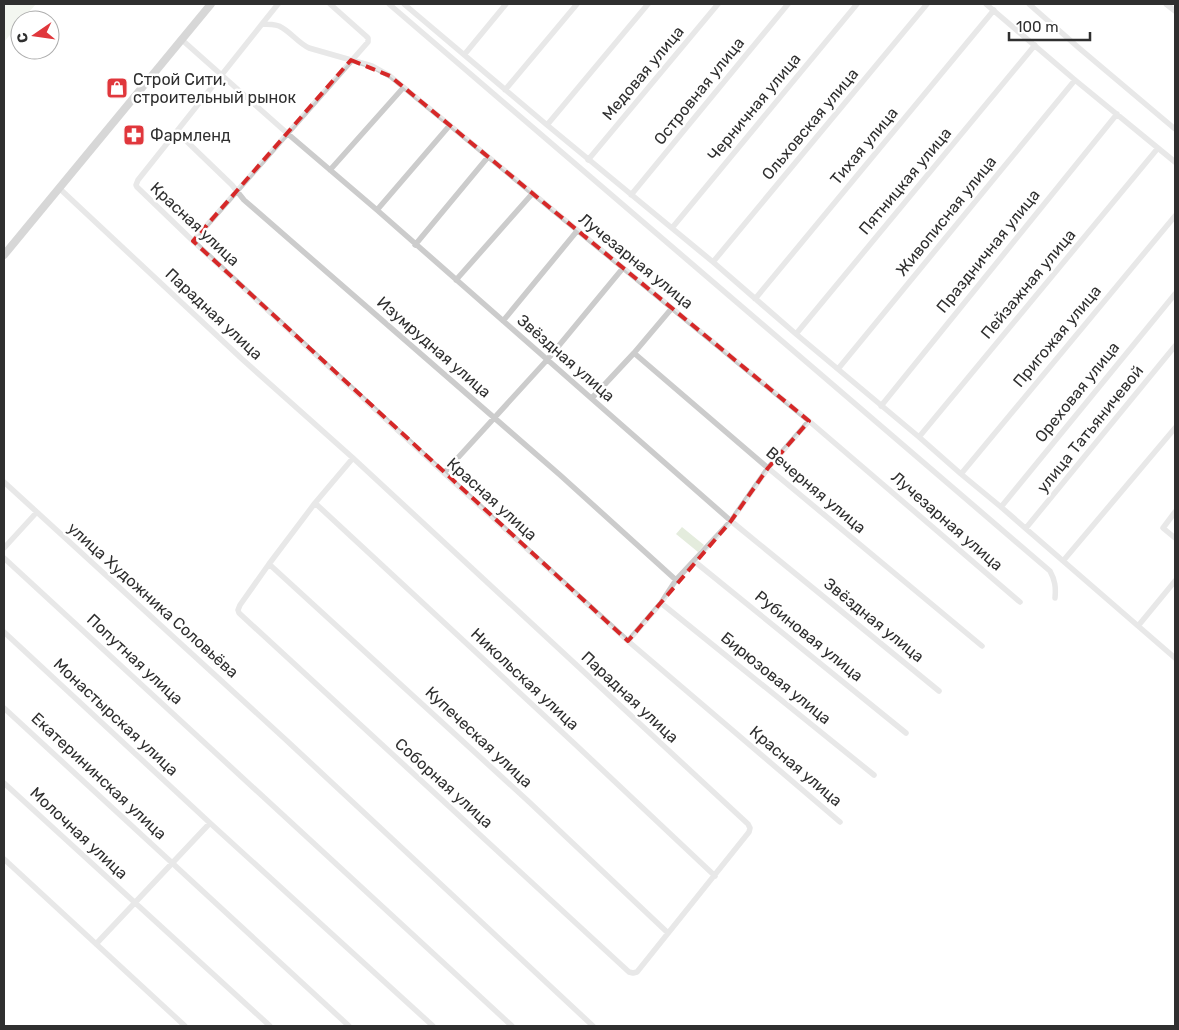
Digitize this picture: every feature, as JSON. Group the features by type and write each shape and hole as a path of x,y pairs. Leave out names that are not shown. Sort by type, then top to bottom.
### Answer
{"main road":[{"path":"4,255 211,4"}],"street":[{"path":"177,132 278,4"},
{"path":"193,241 366,44 368,38 330,4"},
{"path":"389,4 1050,571 1055,580 1055,598"},
{"path":"404,4 588,160 714,262 796,334 1026,528 1175,658"},
{"path":"464,55 506,4"},
{"path":"505,90 577,4"},
{"path":"547,125 648,4"},
{"name":"Медовая улица","path":"588,160 718,4"},
{"name":"Островная улица","path":"631,195 788,4"},
{"name":"Черничная улица","path":"672,228 857,4"},
{"name":"Ольховская улица","path":"714,262 927,4"},
{"path":"986,4 1175,162"},
{"path":"1029,4 1175,129"},
{"path":"1166,4 1175,11"},
{"name":"Тихая улица","path":"755,299 994,10"},
{"name":"Лучезарная улица","path":"262,24 273,24 282,28 303,46 381,71 450,125 809,420 1020,602"},
{"name":"Звёздная улица","path":"181,39 731,521 939,691"},
{"name":"Пятницкая улица","path":"796,334 1035,45"},
{"name":"Живописная улица","path":"838,369 1075,80"},
{"path":"330,170 403,88"},
{"name":"Праздничная улица","path":"881,406 1117,114"},
{"path":"377,210 450,125"},
{"name":"Красная улица","path":"177,132 138,180 136,184 139,190 628,641 840,822"},
{"name":"Изумрудная улица","path":"177,132 232,185 244,200 560,475 676,580"},
{"name":"Пейзажная улица","path":"919,437 1158,148"},
{"path":"415,245 488,157"},
{"name":"Парадная улица","path":"59,188 242,359 354,458 748,824 749,832 639,970 634,973"},
{"path":"456,280 532,194"},
{"name":"Пригожая улица","path":"961,474 1175,216"},
{"path":"503,321 578,231"},
{"path":"444,473 547,360 623,268"},
{"name":"Ореховая улица","path":"1001,507 1175,294"},
{"path":"592,398 672,308"},
{"name":"улица Татьяничевой","path":"1026,528 1175,346"},
{"name":"Вечерняя улица","path":"634,353 768,468 982,646"},
{"path":"628,641 661,602 676,580 731,521 768,468 809,420"},
{"path":"1063,561 1175,428"},
{"path":"269,564 315,503 354,458"},
{"name":"улица Художника Соловьёва","path":"4,482 285,739 593,1026"},
{"name":"Никольская улица","path":"315,503 714,876"},
{"path":"1175,512 1163,528 1175,538"},
{"path":"4,548 36,513"},
{"name":"Попутная улица","path":"4,558 512,1026"},
{"name":"Рубиновая улица","path":"694,561 906,733"},
{"name":"Соборная улица","path":"269,564 240,605 238,610 241,616 629,972 634,973"},
{"name":"Купеческая улица","path":"269,564 668,933"},
{"path":"1138,626 1175,581"},
{"name":"Бирюзовая улица","path":"661,602 874,775"},
{"name":"Монастырская улица","path":"4,632 433,1026"},
{"name":"Екатерининская улица","path":"4,708 349,1026"},
{"name":"Молочная улица","path":"4,783 270,1026"},
{"path":"96,944 210,823"},
{"path":"4,860 185,1026"}],"highlighted area":[{"path":"351,60 390,76 809,421 768,468 731,521 628,641 193,241"}],"green space":[{"path":"4,4 36,4 31,10 10,10 10,35 4,42"},
{"path":"682,527 704,545 698,552 676,534"}],"place":[{"name":"Строй Сити, строительный рынок","path":"117,88"},
{"name":"Фармленд","path":"134,135"}]}
